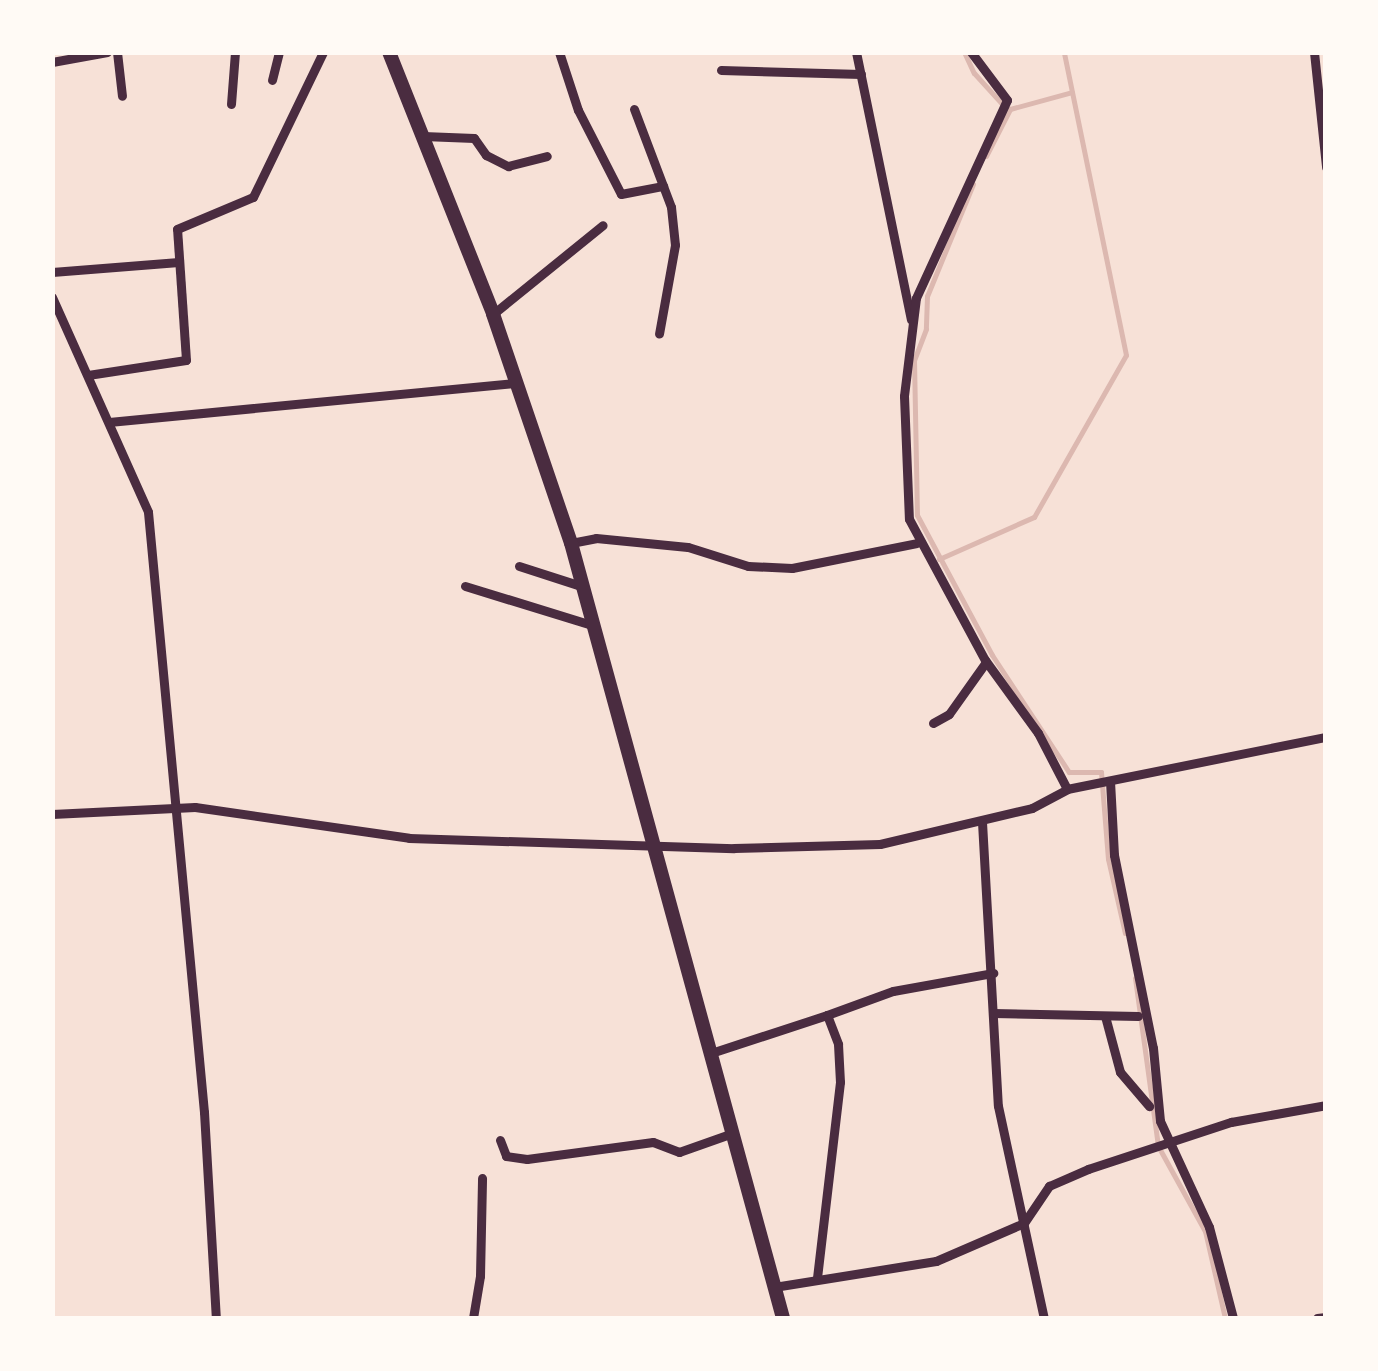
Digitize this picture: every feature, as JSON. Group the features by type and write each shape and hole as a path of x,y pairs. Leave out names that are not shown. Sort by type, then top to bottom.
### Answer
{"main road":[{"path":"389,52 493,314 571,543 656,842 783,1318"}],"street":[{"path":"52,62 107,52"},
{"path":"118,52 122,96"},
{"path":"232,104 234,52"},
{"path":"272,80 278,52"},
{"path":"88,376 186,360 177,229 254,196 323,52"},
{"path":"559,52 578,110 621,194 663,186"},
{"path":"856,52 886,224 912,321"},
{"path":"971,52 1006,101 935,252 912,321 904,396 907,504 917,542 986,662 1038,733 1067,789"},
{"path":"1314,52 1326,167"},
{"path":"722,70 861,74"},
{"path":"634,109 663,186 675,244 659,334"},
{"path":"423,136 474,138 486,155 508,166 546,156"},
{"path":"493,314 603,225"},
{"path":"52,272 179,262"},
{"path":"52,297 148,512 176,808 216,1318"},
{"path":"110,422 515,383"},
{"path":"571,543 596,538 688,547 748,566 792,568 917,542"},
{"path":"519,566 584,588"},
{"path":"465,586 595,626"},
{"path":"933,723 949,714 986,662"},
{"path":"52,814 176,808 410,838 880,844 982,822 1067,789 1326,737"},
{"path":"1110,781 1114,856 1165,1142 1210,1227 1233,1318"},
{"path":"982,822 998,1106 1044,1318"},
{"path":"711,1052 892,991 993,973"},
{"path":"993,1013 1138,1016"},
{"path":"817,1279 840,1082 838,1044 827,1014"},
{"path":"1105,1016 1120,1072 1148,1106"},
{"path":"774,1287 936,1262 1024,1223 1048,1186 1165,1142 1326,1106"},
{"path":"500,1140 506,1156 527,1159 653,1142 679,1152 733,1134"},
{"path":"472,1318 479,1300 482,1178"},
{"path":"1317,1318 1326,1317"}],"waterway":[{"path":"964,52 974,73 1003,105"},
{"path":"939,559 1034,517 1126,355 1064,52"},
{"path":"986,156 1010,109 1072,92"},
{"path":"973,184 927,296 926,329 914,360 917,515 992,655 1069,772 1101,772 1108,859 1125,933"},
{"path":"1135,978 1158,1146 1205,1231 1225,1318"}]}
